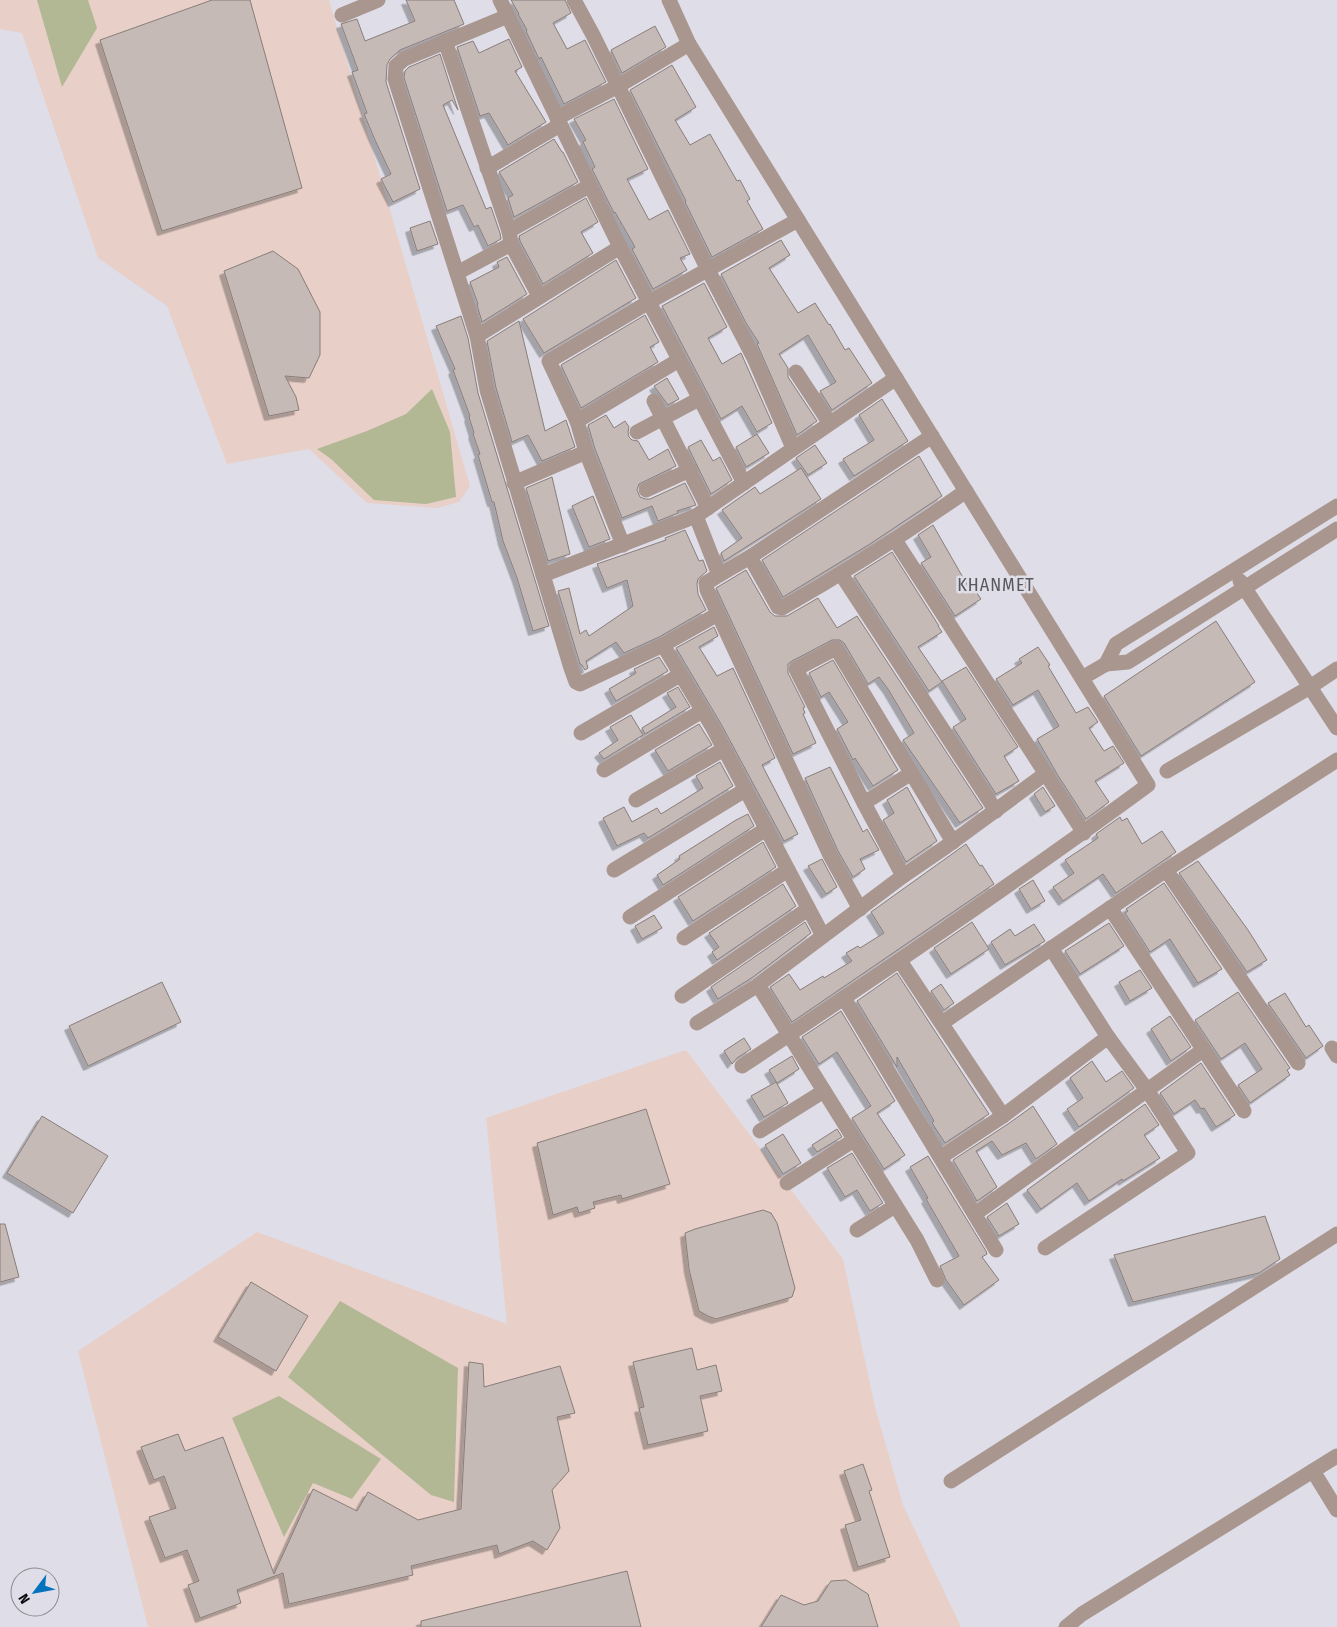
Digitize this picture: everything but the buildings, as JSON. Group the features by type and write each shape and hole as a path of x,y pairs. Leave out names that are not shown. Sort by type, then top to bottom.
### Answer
{"street":[{"path":"342,14 378,0"},
{"path":"500,0 589,186 744,483"},
{"path":"574,0 708,270 754,358 793,448"},
{"path":"669,0 689,44 1148,785 900,961 742,1066"},
{"path":"508,16 404,59 396,66 395,79 477,336 488,390 514,483 576,682 580,684 663,645 718,614"},
{"path":"444,41 510,238 539,296"},
{"path":"488,168 558,121 689,44"},
{"path":"457,273 589,186"},
{"path":"623,546 586,452 577,420 548,361 649,302 798,220"},
{"path":"477,336 620,247"},
{"path":"577,420 679,360"},
{"path":"796,372 829,422"},
{"path":"544,575 623,546 702,512 829,422 896,378"},
{"path":"637,432 699,399"},
{"path":"654,401 690,470 719,574"},
{"path":"860,909 830,855 718,614 706,587 706,582 750,557 932,436"},
{"path":"514,483 586,452"},
{"path":"646,490 690,470"},
{"path":"750,557 780,608 841,574 966,492"},
{"path":"1106,664 1116,644 1337,506"},
{"path":"1082,678 1106,664 1128,662 1337,529"},
{"path":"895,540 1084,832"},
{"path":"1234,571 1337,728"},
{"path":"841,574 996,811"},
{"path":"663,645 724,749 823,936"},
{"path":"904,876 864,803 796,669 836,648 910,774 953,842"},
{"path":"1167,771 1310,687 1337,669"},
{"path":"581,733 680,675"},
{"path":"604,770 702,711"},
{"path":"636,800 724,749"},
{"path":"942,1023 1166,870 1337,760"},
{"path":"864,803 910,774"},
{"path":"698,1023 758,985 1045,774"},
{"path":"614,870 745,790"},
{"path":"630,917 766,829"},
{"path":"684,938 788,870"},
{"path":"1166,870 1298,1063"},
{"path":"1110,908 1244,1111"},
{"path":"682,996 808,909"},
{"path":"1045,1248 1188,1153 1147,1090 1108,1037 1052,948"},
{"path":"900,961 1003,1116"},
{"path":"758,985 916,1240 937,1280"},
{"path":"844,998 996,1250"},
{"path":"941,1158 1003,1116 1108,1037"},
{"path":"975,1214 1203,1050"},
{"path":"760,1131 824,1091"},
{"path":"787,1183 854,1140"},
{"path":"857,1230 895,1206"},
{"path":"950,1482 1337,1234"},
{"path":"1066,1627 1082,1614 1313,1471 1335,1462"},
{"path":"1313,1471 1337,1510"}],"shaded area":[{"path":"0,0 329,0 470,486 459,502 437,508 367,503 309,449 227,464 167,306 98,258 22,33 0,29"},
{"path":"686,1050 843,1259 875,1407 903,1505 961,1627 148,1627 78,1351 257,1232 507,1324 486,1118"}],"green space":[{"path":"37,0 88,0 97,28 62,87"},
{"path":"432,389 450,432 456,497 426,504 374,500 331,459 317,449 367,431 406,414"},
{"path":"340,1301 458,1368 454,1502 431,1495 288,1377"},
{"path":"279,1396 381,1459 352,1499 313,1483 284,1537 232,1418"}],"district":[{"name":"KHANMET","path":"996,585"}]}
